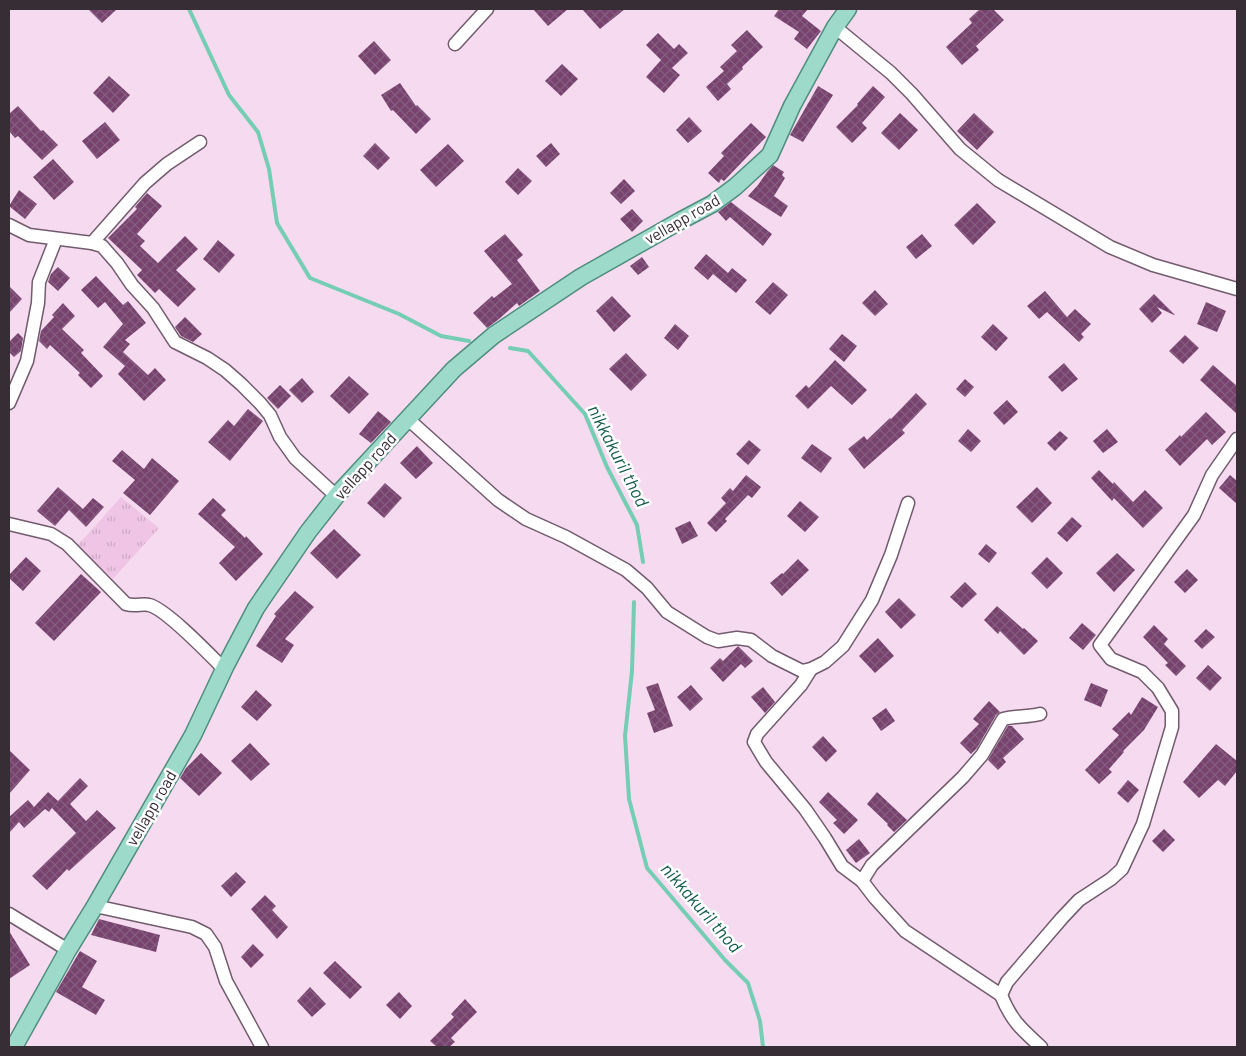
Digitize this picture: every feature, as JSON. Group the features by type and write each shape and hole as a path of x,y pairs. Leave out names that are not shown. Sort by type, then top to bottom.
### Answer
{"main road":[{"name":"vellapp road","path":"14,1047 193,735 224,669 256,608 308,532 337,495 454,369 494,335 581,278 680,220 712,204 763,162 770,155 792,106 834,26 848,9"}],"street":[{"path":"456,44 487,9"},
{"path":"834,26 891,73 960,148 998,180 1110,248 1153,265 1237,289"},
{"path":"92,243 145,183 167,164 200,142"},
{"path":"9,225 29,235 102,246 117,263 132,285 153,308 175,342 207,358 241,384 270,415 280,437 295,458 337,495"},
{"path":"9,403 27,361 38,303 39,282 56,239"},
{"path":"408,419 498,500 526,518 566,537 626,570 647,588 667,612 707,637 718,641 738,638 751,640 772,656 802,671 825,662 843,646 872,600 891,555 908,503"},
{"path":"1001,995 1007,982 1079,900 1111,880 1122,869 1143,824 1172,727 1172,711 1158,688 1142,672 1111,659 1100,646 1194,515 1212,475 1237,439"},
{"path":"9,524 51,534 66,544 126,604 134,607 148,604 157,609 189,635 224,669"},
{"path":"811,669 801,685 757,734 754,742 766,762 805,809 842,866 862,881 874,898 905,931 1001,995 1007,1010 1018,1027 1041,1047"},
{"path":"862,881 872,865 970,770 982,755 1004,719 1014,716 1040,714"},
{"path":"95,906 192,927 206,934 215,947 226,982 262,1047"},
{"path":"9,914 68,950"}],"green space":[{"path":"121,497 159,528 113,579 77,546"}],"building":[{"path":"88,9 117,9 102,23"},
{"path":"533,9 568,9 548,26"},
{"path":"582,9 625,9 600,29"},
{"path":"779,9 808,9 802,16 821,31 807,49 794,39 799,32 774,16"},
{"path":"980,9 993,9 1004,20 976,46 979,50 962,65 946,47 972,23 969,19"},
{"path":"747,30 763,47 727,84 731,89 718,101 706,87 724,71 720,67 737,51 731,45"},
{"path":"658,33 674,49 679,44 688,53 672,68 680,75 664,93 646,77 661,60 646,45"},
{"path":"374,41 391,60 375,75 358,56"},
{"path":"562,64 578,79 561,96 545,81"},
{"path":"109,76 130,95 113,113 93,93"},
{"path":"400,83 416,106 431,119 416,134 393,110 391,111 381,95"},
{"path":"818,86 833,95 803,142 790,135"},
{"path":"873,86 885,97 862,123 867,128 852,143 836,127 858,105"},
{"path":"18,106 41,131 43,130 58,145 42,160 18,136 15,138 9,131 9,114"},
{"path":"900,113 918,130 899,150 881,133"},
{"path":"974,113 994,132 977,150 957,131"},
{"path":"689,117 702,131 688,143 676,130"},
{"path":"105,122 120,140 97,159 82,141"},
{"path":"751,123 766,137 724,181 721,179 719,183 708,173 724,156 721,153"},
{"path":"375,143 390,158 378,170 363,156"},
{"path":"551,143 560,154 546,167 536,156"},
{"path":"448,144 464,161 436,187 420,170"},
{"path":"53,159 74,182 54,200 33,177"},
{"path":"773,165 784,172 782,175 785,178 774,196 788,206 781,217 748,196"},
{"path":"518,168 532,181 518,195 505,182"},
{"path":"624,179 635,191 621,204 610,193"},
{"path":"19,190 37,204 25,219 9,206"},
{"path":"147,193 162,206 137,234 145,241 140,246 158,263 185,236 198,249 176,270 196,289 178,307 159,289 155,293 137,275 142,270 108,238 137,209 135,207"},
{"path":"731,202 772,234 763,246 730,217 726,221 718,212"},
{"path":"977,203 996,222 973,245 954,225"},
{"path":"632,209 643,221 632,232 620,219"},
{"path":"505,234 523,255 517,260 540,291 519,306 517,303 487,328 473,313 492,296 494,298 512,284 484,251"},
{"path":"922,234 932,246 916,259 906,247"},
{"path":"218,240 235,255 219,273 203,259"},
{"path":"706,254 728,273 732,268 747,280 736,293 713,274 708,280 694,268"},
{"path":"642,257 649,267 638,275 630,266"},
{"path":"58,267 70,278 58,291 48,282 51,274"},
{"path":"96,276 123,305 128,301 146,323 125,340 130,344 123,352 148,375 155,368 166,380 144,401 118,374 125,366 103,347 123,324 105,302 98,308 81,290"},
{"path":"773,282 788,295 770,315 755,302"},
{"path":"9,286 22,299 9,313"},
{"path":"875,290 888,304 875,316 862,303"},
{"path":"1045,291 1067,317 1075,309 1091,324 1081,334 1084,337 1079,342 1047,312 1039,319 1027,306"},
{"path":"1154,294 1175,315 1157,307 1162,313 1152,323 1139,309"},
{"path":"612,296 631,316 614,332 596,311"},
{"path":"1206,302 1226,311 1217,332 1197,324"},
{"path":"63,303 75,316 62,329 84,350 81,353 103,376 91,388 78,375 80,373 50,345 47,349 39,341 41,331 54,317 52,315"},
{"path":"185,317 202,334 193,342 181,336 175,327"},
{"path":"675,324 689,336 678,350 664,338"},
{"path":"993,324 1008,338 996,351 981,337"},
{"path":"18,333 23,338 21,351 14,357 9,352 9,342"},
{"path":"842,334 857,346 844,362 829,349"},
{"path":"1185,335 1199,348 1183,364 1169,351"},
{"path":"626,353 647,375 631,391 609,369"},
{"path":"835,360 867,390 852,405 831,386 808,409 795,396 806,385 809,388"},
{"path":"1064,363 1078,379 1062,392 1048,377"},
{"path":"1213,365 1237,386 1237,414 1200,380"},
{"path":"349,376 369,394 349,414 330,396"},
{"path":"302,378 314,392 302,403 289,390"},
{"path":"965,379 974,387 965,397 956,389"},
{"path":"280,385 291,396 278,409 267,398"},
{"path":"916,393 927,404 902,430 905,433 864,469 848,449 864,436 867,440"},
{"path":"1007,400 1018,412 1004,425 993,413"},
{"path":"248,409 263,421 230,461 208,442 228,420 234,426"},
{"path":"378,411 391,422 371,443 359,434"},
{"path":"1206,412 1226,432 1212,445 1207,439 1180,466 1165,450"},
{"path":"968,429 981,441 971,452 958,441"},
{"path":"1107,429 1118,442 1103,453 1093,441"},
{"path":"1060,431 1068,438 1055,451 1047,443"},
{"path":"749,440 761,450 748,465 736,454"},
{"path":"812,444 832,458 821,473 801,458"},
{"path":"417,446 433,463 416,479 400,463"},
{"path":"122,450 144,469 152,458 179,481 150,515 123,493 135,480 112,461"},
{"path":"1099,470 1113,484 1114,482 1133,502 1145,490 1163,508 1143,528 1114,498 1112,501 1091,478"},
{"path":"746,475 761,487 752,498 748,495 725,519 727,521 716,532 707,523 726,503 721,498 730,488 733,491"},
{"path":"1230,475 1237,481 1237,504 1219,488"},
{"path":"385,483 402,498 384,518 367,503"},
{"path":"58,487 83,509 93,498 104,507 86,527 69,510 55,526 37,511"},
{"path":"1037,487 1052,503 1032,523 1016,507"},
{"path":"213,498 226,510 221,515 245,538 246,536 263,554 236,581 219,563 235,547 198,514"},
{"path":"800,501 819,517 805,532 787,516"},
{"path":"1072,517 1082,526 1067,542 1057,533"},
{"path":"690,521 698,536 682,544 675,528"},
{"path":"334,529 361,555 337,579 310,553"},
{"path":"986,544 997,553 989,563 978,554"},
{"path":"1117,553 1135,570 1114,592 1096,573"},
{"path":"26,557 41,571 23,591 9,578 9,575"},
{"path":"1047,557 1063,573 1047,589 1031,573"},
{"path":"798,559 809,570 782,596 770,583 783,574"},
{"path":"1187,569 1198,580 1185,593 1174,582"},
{"path":"81,574 101,592 54,641 35,623"},
{"path":"965,582 977,594 962,608 950,597"},
{"path":"295,591 314,607 285,639 294,645 282,663 256,646 276,616 274,614"},
{"path":"899,598 916,615 901,629 885,612"},
{"path":"997,606 1038,641 1024,655 1000,631 998,634 984,620"},
{"path":"1082,623 1096,635 1083,650 1069,638"},
{"path":"1154,625 1168,639 1164,644 1186,666 1176,676 1165,665 1168,663 1143,637"},
{"path":"1206,629 1215,637 1202,649 1194,641"},
{"path":"878,638 894,656 875,673 859,656"},
{"path":"738,646 753,661 745,668 741,664 723,682 710,668 720,658 723,661"},
{"path":"1208,665 1222,678 1210,691 1196,678"},
{"path":"658,683 673,726 654,733 647,713 655,710 646,687"},
{"path":"1091,683 1108,690 1101,707 1084,700"},
{"path":"691,685 703,699 690,711 677,697"},
{"path":"763,687 775,702 765,713 751,697"},
{"path":"256,690 272,705 257,721 241,707"},
{"path":"1142,697 1158,707 1144,730 1123,751 1109,769 1112,772 1099,784 1085,770 1119,735 1112,729 1129,712 1131,715"},
{"path":"989,701 1000,712 996,715 977,748 971,754 960,743 979,724 973,719"},
{"path":"886,708 895,721 881,731 872,718"},
{"path":"1008,726 1012,726 1024,739 1003,758 1006,762 998,770 988,760"},
{"path":"823,736 837,751 826,762 812,747"},
{"path":"250,743 270,764 251,781 231,761"},
{"path":"1216,744 1237,761 1237,771 1225,786 1218,780 1199,798 1183,782"},
{"path":"9,750 30,770 9,794"},
{"path":"201,753 222,773 199,796 180,778 186,768"},
{"path":"80,778 88,786 70,804 86,821 97,810 116,828 69,871 67,869 47,890 32,876 76,833 52,808 49,812 45,809 24,828 19,822 9,833 9,817 28,800 34,807 48,792 58,801"},
{"path":"1128,780 1139,790 1128,803 1117,793"},
{"path":"828,792 858,820 844,834 833,823 837,820 819,802"},
{"path":"877,792 907,820 894,832 867,804"},
{"path":"1164,829 1175,840 1163,852 1152,841"},
{"path":"859,839 870,853 856,863 846,850"},
{"path":"236,872 246,882 231,897 221,886"},
{"path":"265,895 276,906 272,910 288,927 277,939 251,909"},
{"path":"99,919 160,935 156,952 91,935"},
{"path":"9,931 30,965 9,979"},
{"path":"253,944 264,955 251,968 241,957"},
{"path":"80,951 97,961 82,987 105,1000 96,1015 56,992"},
{"path":"335,961 362,987 350,999 323,973"},
{"path":"310,987 326,1004 312,1017 297,1001"},
{"path":"399,992 412,1006 400,1019 386,1005"},
{"path":"465,999 477,1012 451,1038 455,1042 449,1047 437,1047 430,1041 454,1017 451,1014"}],"waterway":[{"path":"189,9 229,95 258,132 269,169 277,223 310,278 399,314 441,336 469,341"},
{"name":"nikkakuril thod","path":"510,348 528,351 585,414 607,467 637,525 643,562"},
{"name":"nikkakuril thod","path":"634,602 632,671 625,736 629,799 647,868 725,960 748,983 760,1021 763,1047"}]}
